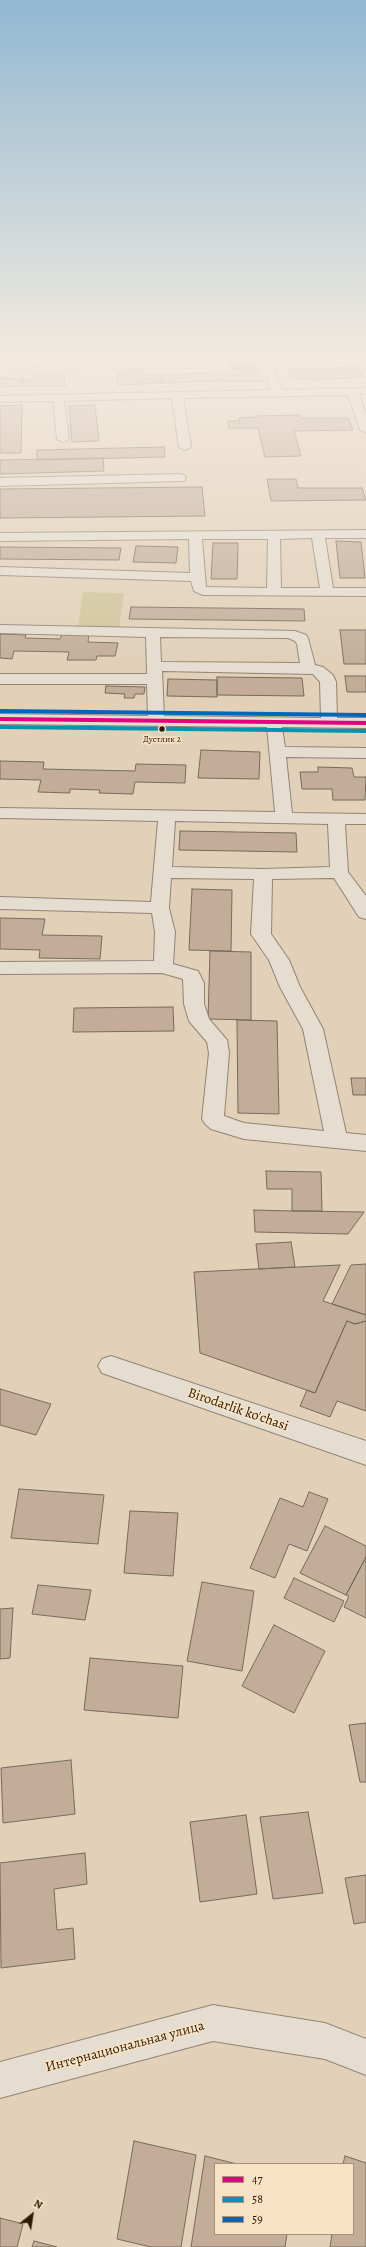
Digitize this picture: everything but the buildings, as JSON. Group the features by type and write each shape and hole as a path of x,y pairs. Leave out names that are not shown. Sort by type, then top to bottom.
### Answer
{"street":[{"path":"0,482 180,478"},
{"path":"318,534 327,591"},
{"path":"0,537 366,534"},
{"path":"195,535 197,577 199,588 204,591 366,592"},
{"path":"274,535 274,592"},
{"path":"0,571 197,577"},
{"path":"0,629 296,635 304,644 308,668"},
{"path":"153,633 156,720"},
{"path":"0,679 308,668 322,672 326,675 328,682 329,722"},
{"path":"0,719 366,723"},
{"path":"274,722 284,817"},
{"path":"277,752 366,753"},
{"path":"0,813 366,819"},
{"path":"163,967 165,932 160,908 167,816"},
{"path":"336,819 339,872 357,896 366,913"},
{"path":"163,872 264,874 339,872"},
{"path":"264,874 261,934 279,960 290,987 313,1028 337,1141"},
{"path":"0,903 160,908"},
{"path":"0,968 163,967 191,975 194,983 194,1004 199,1021 217,1040 219,1053 213,1119 219,1124 244,1131 366,1143"},
{"name":"Birodarlik ko'chasi","path":"111,1366 366,1453"},
{"name":"Интернациональная улица","path":"0,2080 213,2023 325,2041 366,2057"}],"shaded area":[{"path":"83,592 124,593 119,628 78,628"}],"transit line":[{"name":"59","path":"0,711 366,715"},
{"name":"47","path":"0,719 366,723"},
{"name":"58","path":"0,727 366,731"}],"place":[{"name":"Дустлик 2","path":"162,729"}]}
